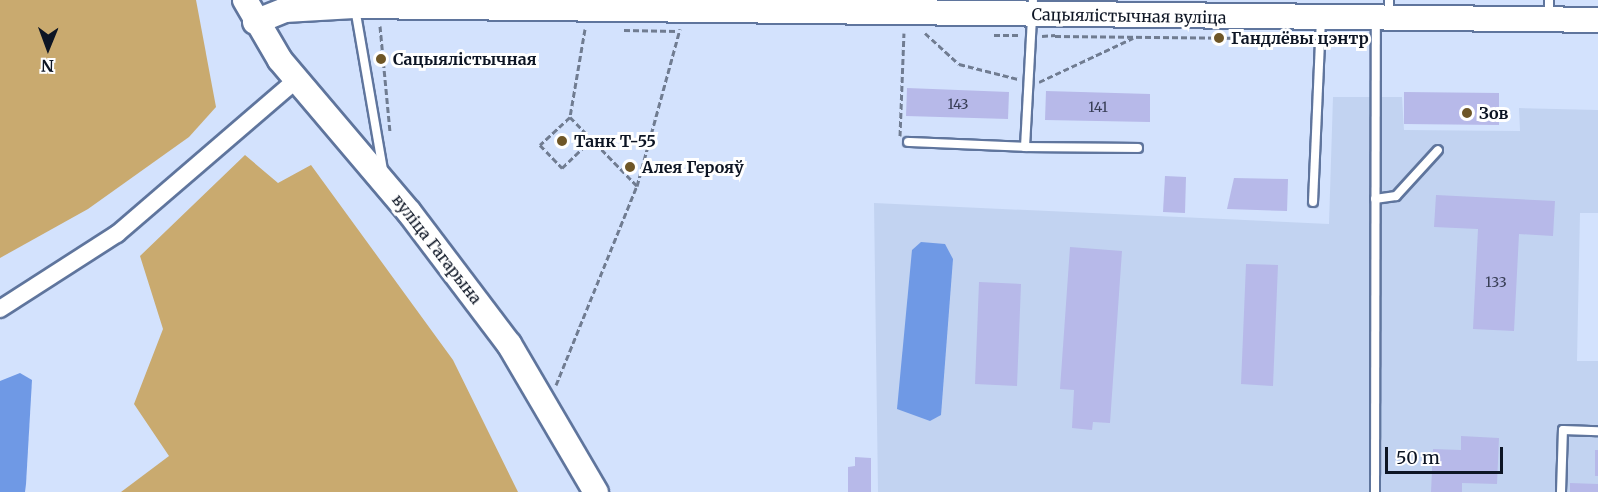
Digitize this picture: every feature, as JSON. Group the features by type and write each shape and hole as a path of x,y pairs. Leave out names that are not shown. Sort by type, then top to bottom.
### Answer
{"main road":[{"path":"244,0 255,22"},
{"name":"Сацыялістычная вуліца","path":"255,22 285,10 355,3 383,20 513,4 652,5 682,11 791,6 943,16 1549,10 1598,20"},
{"name":"вуліца Гагарына","path":"255,22 297,79 385,182 509,344 596,492"}],"street":[{"path":"0,309 117,234 297,79"}],"lane":[{"path":"355,3 385,182"},
{"path":"1308,12 1313,202"},
{"path":"1375,492 1375,199 1385,12"},
{"path":"1025,147 1039,16"},
{"path":"908,142 1025,147 1138,148"},
{"path":"1375,199 1396,196 1438,150"},
{"path":"1561,492 1563,430 1598,431"}],"path":[{"path":"549,377 556,387 637,186 682,11"},
{"path":"917,33 943,16"},
{"path":"1039,16 1055,36 1039,16"},
{"path":"985,34 1039,16"},
{"path":"383,20 391,142"},
{"path":"574,28 586,29 570,117 540,145 562,168 591,140"},
{"path":"908,142 897,134 901,33 909,33"},
{"path":"570,117 637,186"}],"shaded area":[{"path":"0,0 196,0 216,107 189,137 88,209 0,258"},
{"path":"1333,97 1402,97 1404,130 1520,131 1519,108 1598,110 1598,213 1580,213 1577,361 1598,361 1598,492 878,492 874,203 1329,224"},
{"path":"245,155 278,183 311,165 453,360 518,492 121,492 169,456 134,404 163,329 140,256"}],"water":[{"path":"921,242 945,244 953,259 941,415 930,421 897,409 912,250"},
{"path":"20,373 32,380 25,492 0,492 0,381"}],"building":[{"path":"907,88 1009,92 1008,119 906,116"},
{"path":"1046,91 1150,94 1150,122 1045,120"},
{"path":"1404,92 1499,93 1499,125 1404,124"},
{"path":"1165,176 1186,177 1185,213 1163,212"},
{"path":"1234,178 1288,179 1287,211 1227,209"},
{"path":"1436,195 1555,201 1553,236 1519,234 1514,331 1473,329 1478,229 1434,227"},
{"path":"1070,247 1122,251 1110,423 1093,422 1092,430 1072,428 1074,390 1060,389"},
{"path":"1246,264 1278,265 1273,386 1241,384"},
{"path":"979,282 1021,284 1017,386 975,384"},
{"path":"1461,436 1499,438 1497,484 1462,483 1462,492 1431,492 1433,449 1461,450"},
{"path":"1595,450 1598,450 1598,476 1595,476"},
{"path":"855,457 871,458 871,492 848,492 848,467 855,466"},
{"path":"1570,483 1598,484 1598,492 1570,492"}],"place":[{"name":"Гандлёвы цэнтр","path":"1219,38"},
{"name":"Сацыялістычная","path":"381,59"},
{"name":"Зов","path":"1467,113"},
{"name":"Танк Т-55","path":"562,141"},
{"name":"Алея Герояў","path":"630,167"}]}
